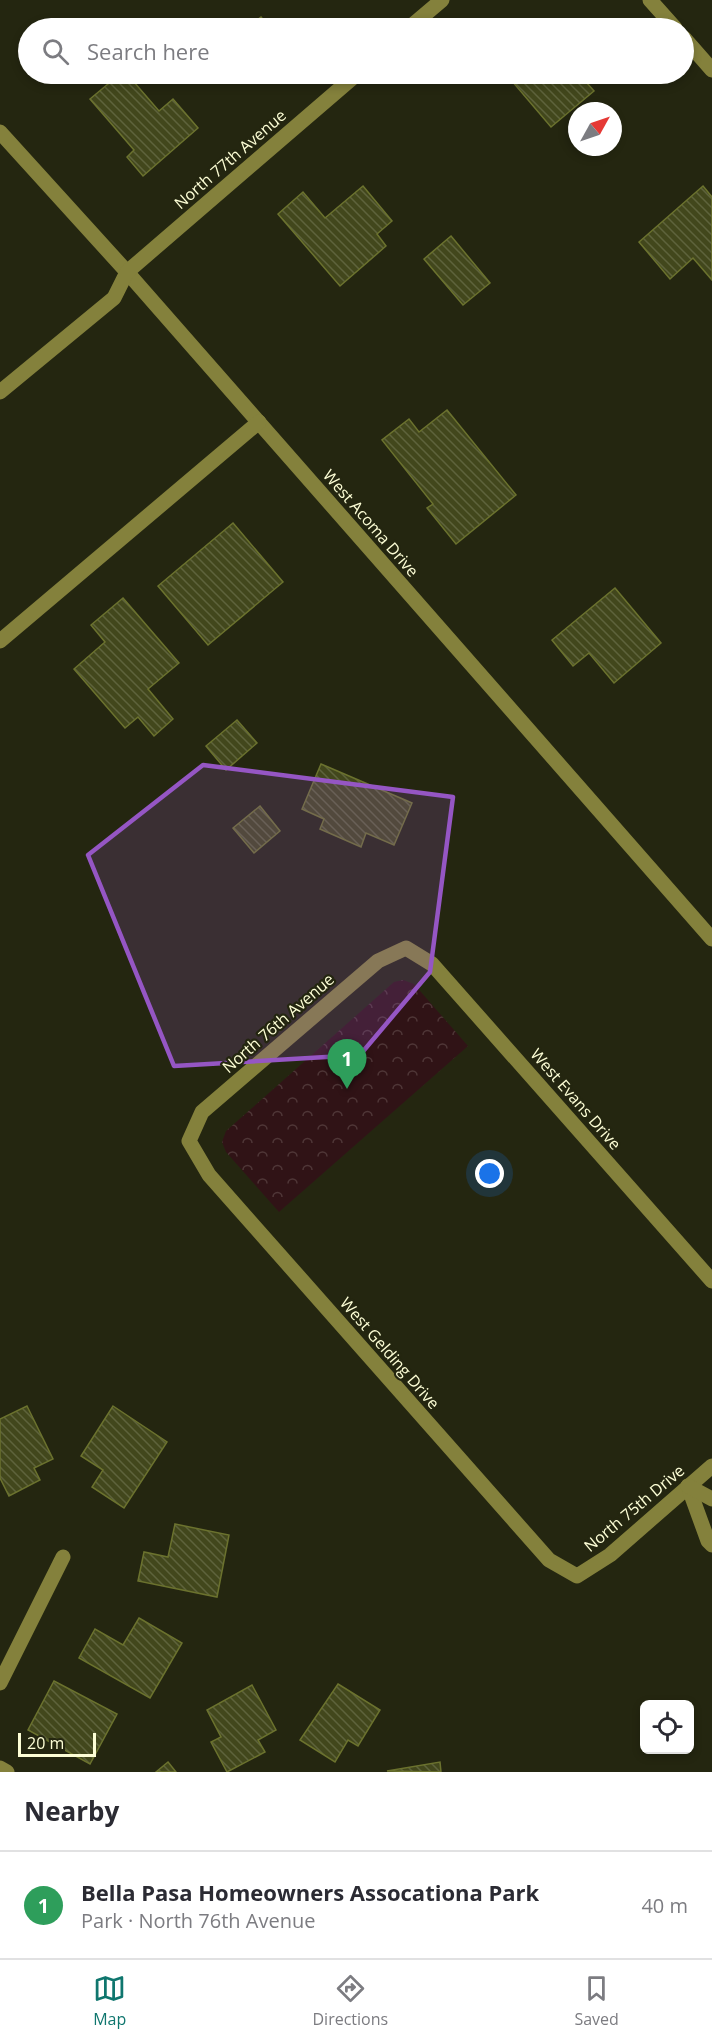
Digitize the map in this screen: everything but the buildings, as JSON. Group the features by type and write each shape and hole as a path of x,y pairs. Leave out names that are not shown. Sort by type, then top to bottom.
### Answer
{"street":[{"path":"420,18 441,0"},
{"path":"650,0 666,18"},
{"path":"694,49 712,70"},
{"name":"North 77th Avenue","path":"127,272 345,84"},
{"name":"West Acoma Drive","path":"0,132 127,272 712,939"},
{"path":"0,392 114,298 127,272"},
{"path":"0,641 259,422"},
{"name":"North 76th Avenue","path":"189,1141 202,1113 378,961 406,948"},
{"name":"West Evans Drive","path":"406,948 432,964 712,1281"},
{"name":"West Gelding Drive","path":"189,1141 209,1175 549,1560 578,1576"},
{"name":"North 75th Drive","path":"578,1576 610,1555 712,1466"},
{"path":"688,1486 712,1500"},
{"path":"688,1486 708,1541 712,1545"},
{"path":"0,1683 63,1557"},
{"path":"0,1768 7,1772"}],"highlighted area":[{"path":"203,765 453,797 430,972 360,1055 174,1066 88,855"}],"green space":[{"path":"403,980 414,984 468,1046 279,1212 226,1152 222,1142 226,1131 394,982"}],"place":[{"name":"Bella Pasa Homeowners Assocationa Park","path":"347,1089"}]}
